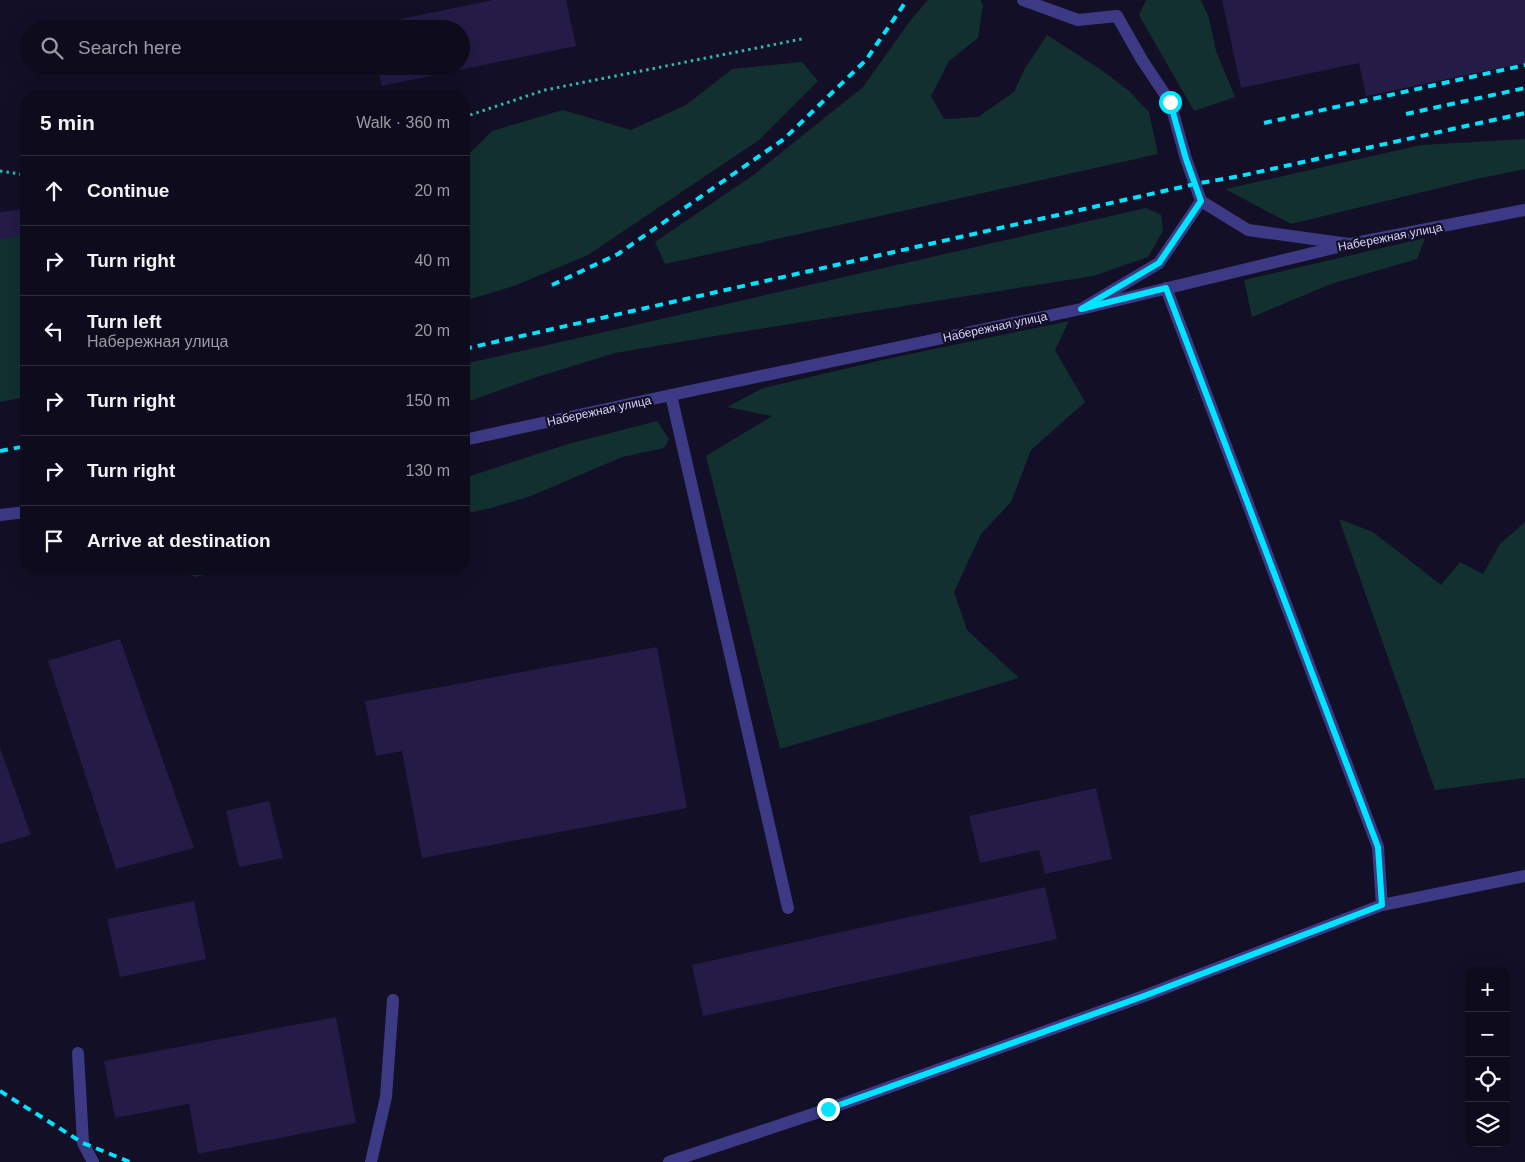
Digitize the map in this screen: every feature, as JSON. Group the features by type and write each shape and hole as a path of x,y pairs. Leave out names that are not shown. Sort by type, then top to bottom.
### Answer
{"street":[{"path":"1023,0 1078,20 1117,16 1142,60 1170,102 1186,159 1201,201 1248,230 1350,244"},
{"path":"1081,309 1159,263 1201,201"},
{"name":"Набережная улица","path":"470,439 1081,309 1350,244 1525,210"},
{"path":"1166,288 1378,847 1382,905"},
{"path":"671,395 788,908"},
{"path":"0,515 20,513"},
{"path":"669,1162 828,1109 1135,1000 1382,905 1525,876"},
{"path":"371,1162 386,1097 393,1000"},
{"path":"78,1053 83,1143 93,1162"}],"path":[{"path":"470,115 545,90 802,39"},
{"path":"0,171 20,174"}],"green space":[{"path":"928,0 980,0 983,5 978,38 949,61 931,96 944,119 978,117 1014,92 1024,70 1047,35 1100,69 1129,91 1149,112 1158,154 665,264 655,242 752,176 863,87 910,21"},
{"path":"1146,0 1201,0 1209,18 1216,51 1235,97 1194,111 1139,15"},
{"path":"802,62 818,81 759,140 588,255 514,286 470,299 470,153 492,131 563,110 631,130 686,105 732,69"},
{"path":"1525,139 1525,169 1291,224 1225,189 1421,145"},
{"path":"1146,208 1161,215 1163,231 1148,257 1093,276 615,353 534,378 470,401 470,363"},
{"path":"20,229 20,398 0,402 0,231"},
{"path":"1425,238 1417,259 1331,284 1252,317 1244,280"},
{"path":"1069,321 1055,350 1085,402 1031,450 1011,502 981,534 954,592 967,630 1019,678 780,749 706,456 772,416 727,407 763,388 891,358"},
{"path":"657,421 669,439 664,448 622,457 531,496 470,513 470,476 568,444"},
{"path":"1339,519 1373,532 1441,585 1460,562 1483,574 1500,544 1525,522 1525,778 1435,790"}],"building":[{"path":"493,0 566,0 576,46 470,68 470,20 396,20"},
{"path":"1222,0 1525,0 1525,63 1366,96 1359,63 1241,88"},
{"path":"379,75 435,75 382,86"},
{"path":"20,210 20,237 0,239 0,212"},
{"path":"120,639 194,848 116,869 48,661"},
{"path":"657,647 687,808 422,858 402,751 376,756 365,701"},
{"path":"0,748 31,835 0,844"},
{"path":"1096,788 1112,859 1045,874 1039,850 980,863 969,816"},
{"path":"269,801 283,858 239,867 226,811"},
{"path":"1045,887 1057,939 703,1016 692,965"},
{"path":"194,901 206,959 120,977 107,919"},
{"path":"336,1017 356,1123 198,1154 189,1104 115,1118 104,1061"}],"railway":[{"path":"552,285 618,254 784,139 866,60 907,0"},
{"path":"1264,123 1525,65"},
{"path":"1406,114 1525,88"},
{"path":"470,348 1195,184 1240,176 1525,113"},
{"path":"0,451 20,447"},
{"path":"0,1091 83,1143 130,1162"}],"route":[{"path":"828,1109 1144,996 1382,905 1378,847 1166,288 1081,309 1159,263 1201,201 1186,159 1170,102"}]}
